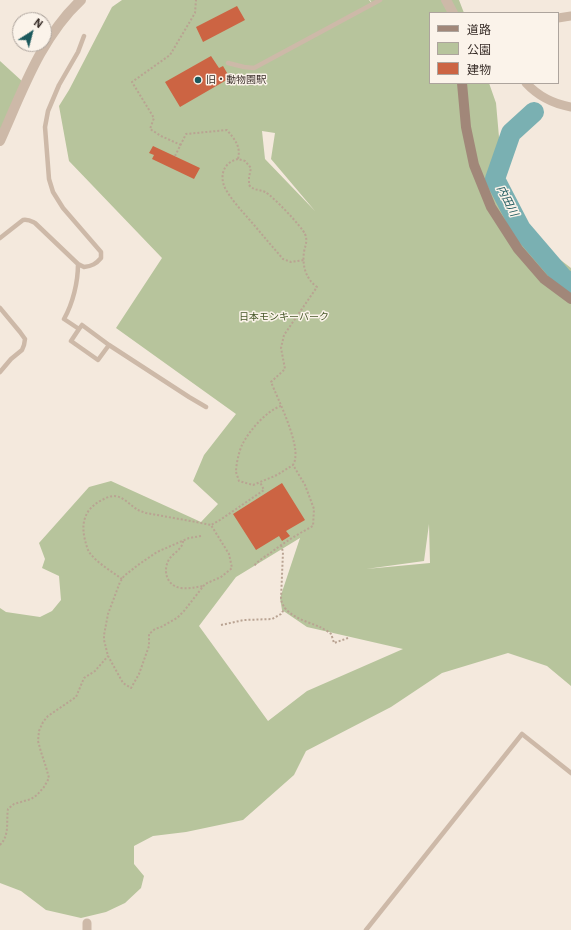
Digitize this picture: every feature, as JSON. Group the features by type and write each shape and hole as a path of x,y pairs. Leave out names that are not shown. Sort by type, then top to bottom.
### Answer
{"main road":[{"path":"462,84 466,127 474,165 491,207 518,249 544,278 571,298"}],"street":[{"path":"0,141 25,83 51,34 81,0"},
{"path":"446,0 453,12"},
{"path":"559,18 571,16"},
{"path":"527,84 546,99 571,108"}],"lane":[{"path":"228,63 254,68 380,0"},
{"path":"0,238 23,220 30,220 78,264 84,267 90,266 97,263 101,258 101,252 63,208 53,192 49,179 45,127 48,111 59,85 78,52 84,36"},
{"path":"78,264 78,273 71,304 64,319 79,329"},
{"path":"0,308 25,339 22,350 11,359 0,372"},
{"path":"109,345 98,360 71,341 82,325 109,345 206,407"},
{"path":"366,930 522,734 571,774"}],"path":[{"path":"180,146 150,129 154,118 132,82 170,55 195,13 196,0"},
{"path":"175,156 186,134 227,130 235,140 240,151 238,159"},
{"path":"281,406 270,412 262,419 251,431 241,446 236,473 239,481 253,485 277,475 293,465 296,458 295,443 286,418 281,406 271,382 285,368 281,348 284,335 317,287 311,282 304,270 304,260 304,253 307,243 306,235 300,225 266,193 252,189 249,185 251,168 245,161 238,159 228,163 223,170 223,180 225,188 234,202 283,259 291,262 304,260"},
{"path":"254,566 281,545 313,526 314,509 305,485 293,465"},
{"path":"122,579 95,559 85,543 82,531 83,522 90,508 98,502 106,498 116,496 146,514 211,525 264,490 260,482"},
{"path":"201,536 189,538 157,552 138,565 120,582 108,614 104,640 108,656 123,683 131,688 139,674 149,646 149,634 155,629 177,618 205,584 221,577 232,568 229,554 211,525"},
{"path":"183,541 183,545 168,561 166,566 166,576 169,581 178,587 188,588 204,586"},
{"path":"281,545 283,552 281,602 285,608 293,615 331,634 334,642 348,638"},
{"path":"220,625 244,620 272,619 281,614 285,608"},
{"path":"0,845 4,842 8,827 8,808 14,804 31,799 38,795 49,778 38,742 39,731 43,722 48,716 76,697 84,678 95,671 108,656"}],"green space":[{"name":"日本モンキーパーク","path":"122,0 369,0 374,6 370,0 459,0 464,12 429,12 429,84 489,84 496,103 504,194 523,231 571,268 571,686 547,666 508,653 442,673 391,707 306,751 294,775 243,820 186,832 153,836 134,846 134,864 144,876 141,888 125,903 106,912 81,918 46,910 21,891 0,883 0,608 6,612 40,617 52,611 61,600 59,576 42,568 45,559 39,543 89,487 111,481 201,522 218,504 193,481 204,455 236,414 116,328 162,258 69,161 59,106 69,90 112,7","holes":["262,131 275,133 271,159 315,211 265,159","429,524 430,563 366,569 424,561","300,538 280,598 282,610 307,627 403,649 307,691 268,721 199,626 236,577"]},
{"path":"0,61 23,82 0,130"}],"building":[{"path":"237,6 245,20 203,42 196,27"},
{"name":"旧・動物園駅","path":"211,56 219,68 223,66 230,78 180,107 165,82"},
{"path":"153,146 200,168 194,179 152,159 154,155 149,153"},
{"path":"282,483 305,520 286,531 290,536 282,541 279,536 256,550 233,514"}],"waterway":[{"name":"内田川","path":"534,112 511,133 495,179 521,229 563,278 571,283"}],"place":[{"name":"旧・動物園駅","path":"198,80"}]}
